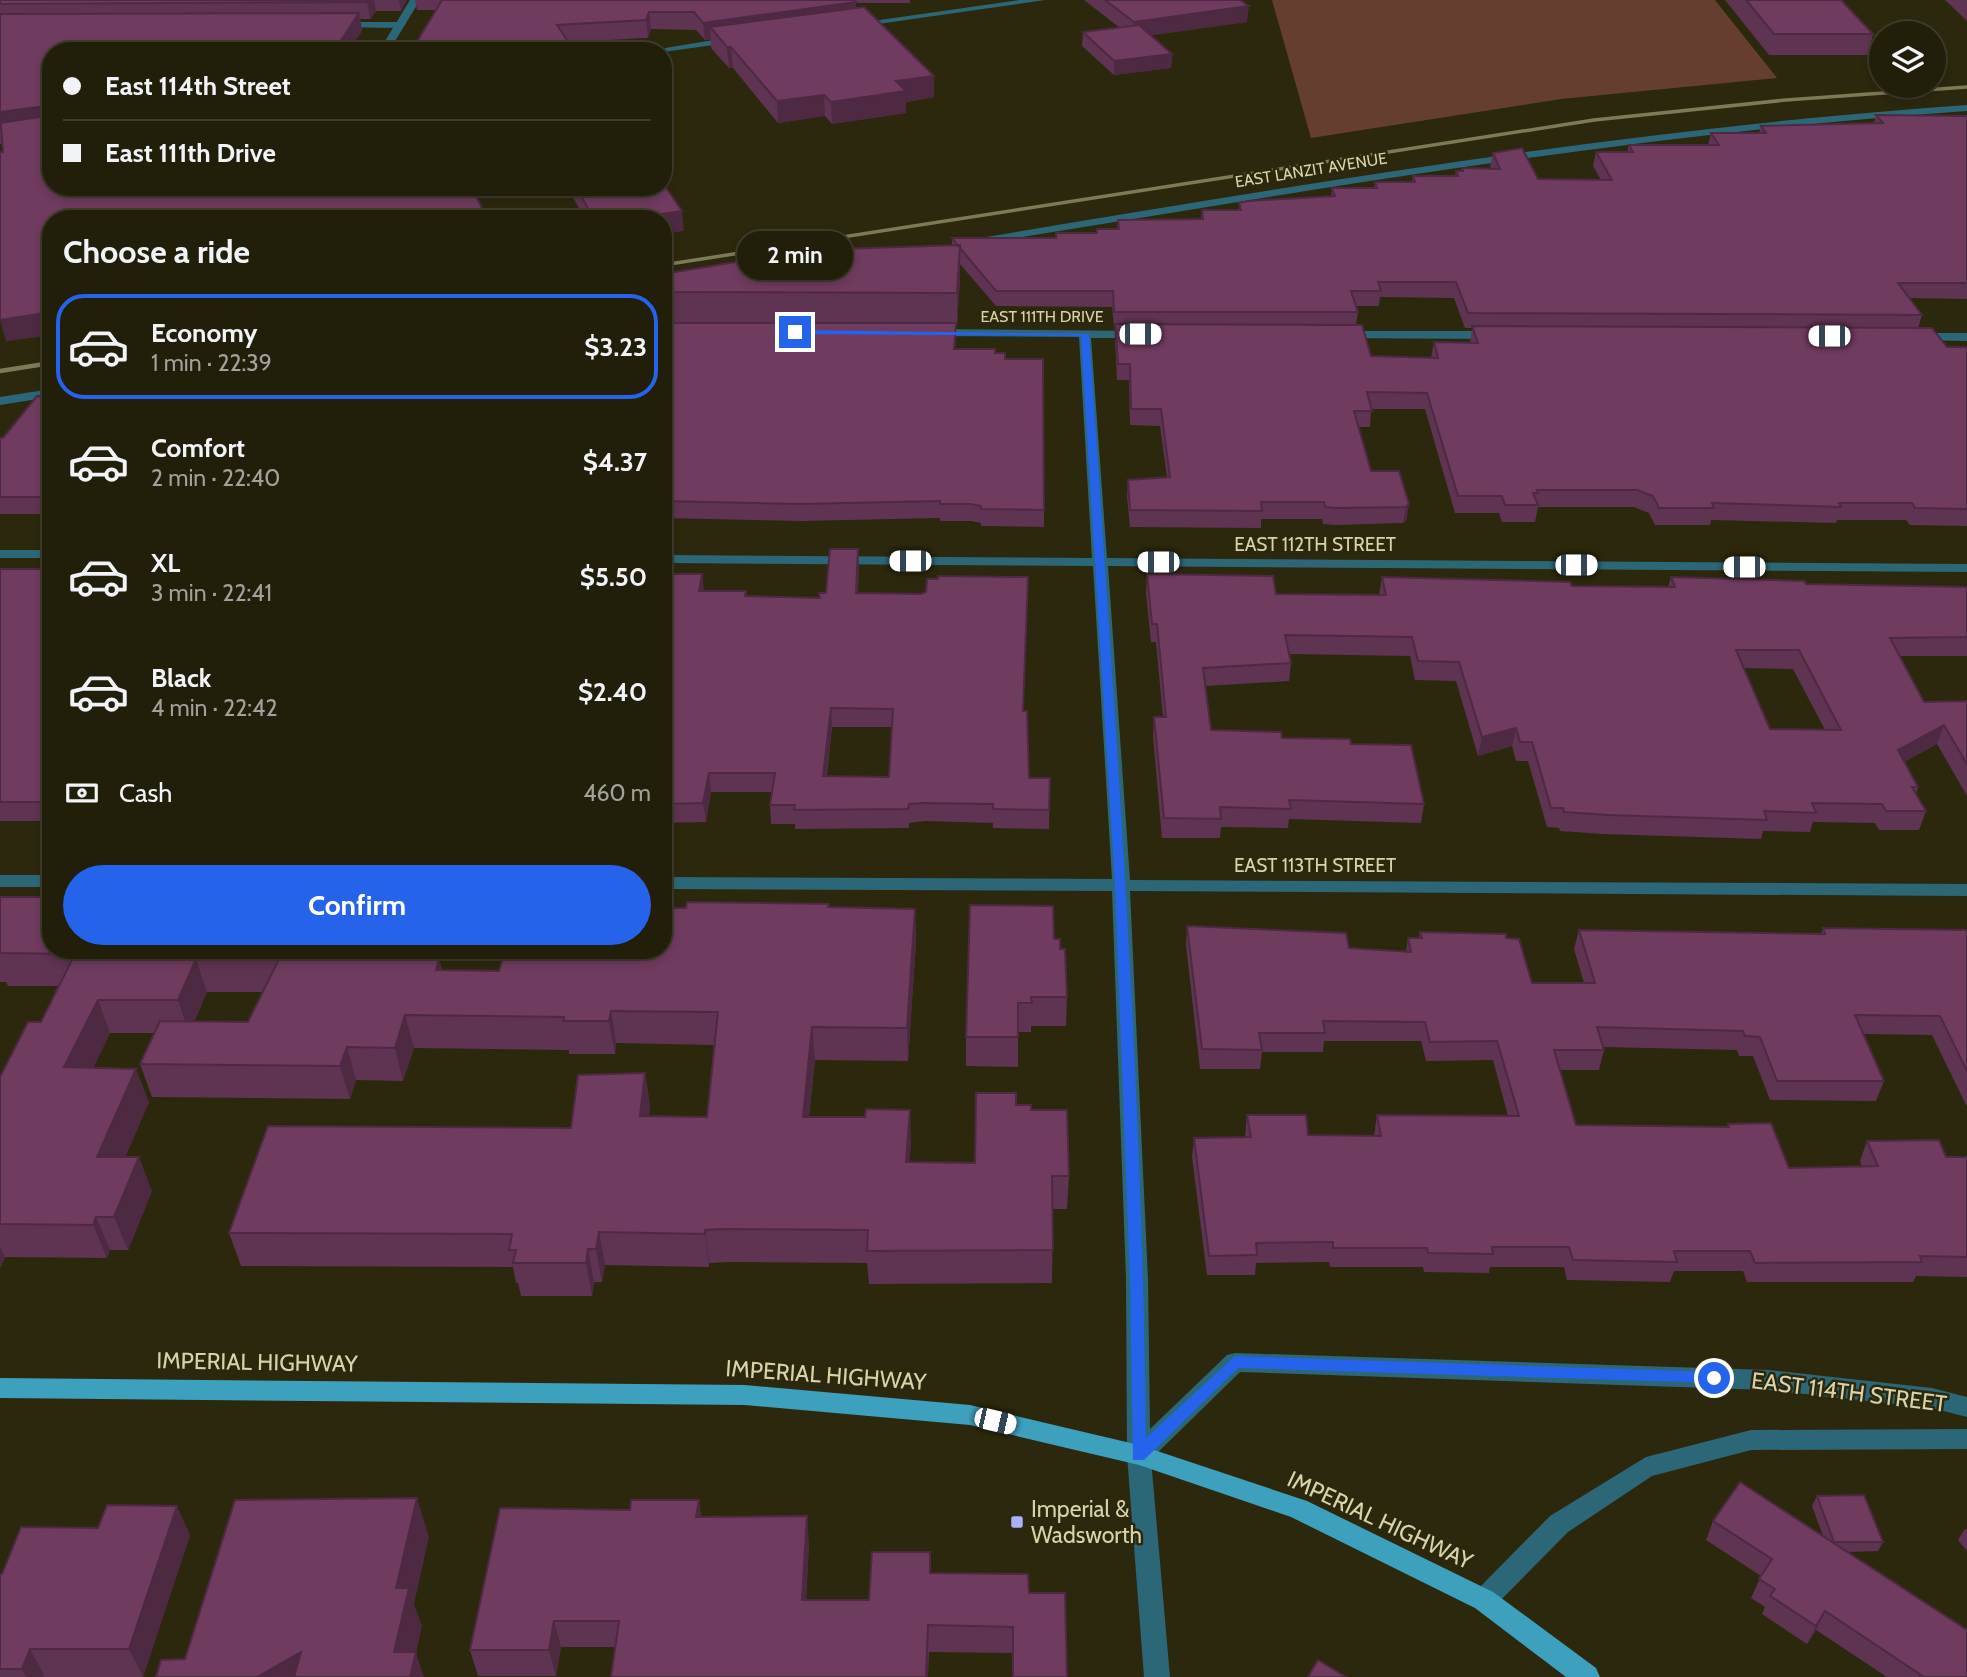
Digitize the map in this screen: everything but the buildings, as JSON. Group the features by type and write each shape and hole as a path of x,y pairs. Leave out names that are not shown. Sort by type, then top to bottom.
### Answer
{"main road":[{"name":"IMPERIAL HIGHWAY","path":"0,1388 745,1395 971,1415 1139,1455 1298,1509 1484,1600 1587,1677"}],"street":[{"path":"389,42 415,0"},
{"path":"848,25 1040,0"},
{"path":"330,26 399,25"},
{"path":"672,48 739,39"},
{"name":"EAST LANZIT AVENUE","path":"957,245 1666,135 1891,112 1967,108"},
{"name":"EAST 111TH DRIVE","path":"922,333 1154,334"},
{"path":"1085,334 1121,885 1137,1279 1139,1455 1157,1677"},
{"path":"1333,335 1512,335"},
{"path":"1898,337 1967,337"},
{"path":"0,401 42,394"},
{"path":"0,554 42,554"},
{"name":"EAST 112TH STREET","path":"672,559 1967,568"},
{"path":"0,881 42,881"},
{"name":"EAST 113TH STREET","path":"672,883 1967,890"},
{"name":"EAST 114TH STREET","path":"1139,1455 1235,1362 1769,1380 1932,1398 1967,1407"},
{"name":"EAST 114TH STREET","path":"1484,1600 1559,1524 1646,1467 1751,1440 1967,1439"}],"shaded area":[{"path":"1272,0 1715,0 1777,78 1561,99 1311,138"}],"railway":[{"path":"672,264 1594,120 1786,100 1967,87"},
{"path":"0,371 42,364"}],"place":[{"name":"Imperial & Wadsworth","path":"1017,1522"}],"route":[{"path":"795,332 1085,334 1121,885 1137,1279 1139,1455 1235,1362 1714,1378"}]}
